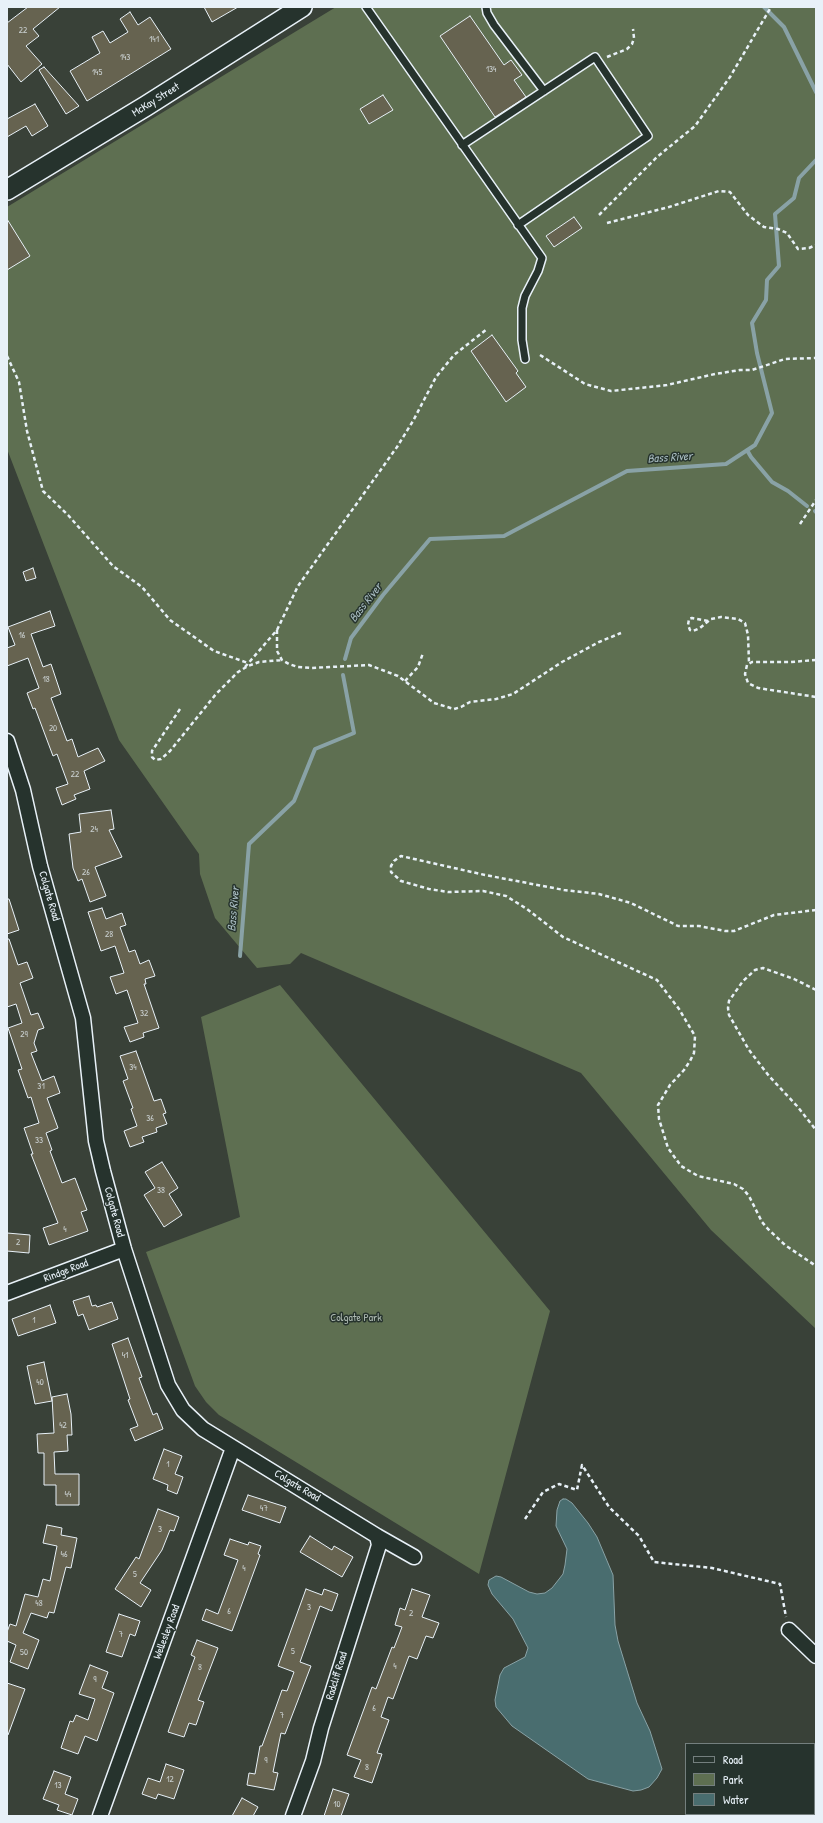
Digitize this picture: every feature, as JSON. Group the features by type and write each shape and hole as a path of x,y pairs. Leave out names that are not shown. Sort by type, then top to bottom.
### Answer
{"main road":[{"name":"McKay Street","path":"7,190 146,106 302,7"}],"street":[{"name":"Colgate Road","path":"7,741 23,790 40,866 83,1018 96,1141 124,1249 168,1385 183,1410 203,1429 377,1536 414,1557"},
{"name":"Rindge Road","path":"7,1293 124,1249"},
{"name":"Wellesley Road","path":"100,1816 233,1448"},
{"name":"Radcliff Road","path":"293,1816 313,1761 321,1728 379,1545 377,1536"},
{"path":"788,1630 816,1656"}],"lane":[{"path":"366,7 542,258 538,270 525,296 522,308 522,340 526,359"},
{"path":"486,7 487,14 494,26 544,91"},
{"path":"462,145 595,57 598,61 648,136 518,225"}],"path":[{"path":"599,215 657,157 695,126 730,77 770,7"},
{"path":"598,61 627,49 634,38 633,29"},
{"path":"607,223 669,207 719,191 730,192 748,214 764,227 778,229 786,233 798,249 809,248 816,245"},
{"path":"180,709 152,751 152,757 155,760 161,759 170,751 222,687 248,664 276,630 298,586 397,447 413,421 436,377 454,355 487,329"},
{"path":"540,355 585,384 611,392 660,386 740,370 752,370 785,359 816,358"},
{"path":"7,356 19,382 27,431 43,491 68,515 113,566 142,587 170,620 214,651 248,664"},
{"path":"800,524 816,500"},
{"path":"708,621 692,618 689,619 688,625 690,630 693,631 714,618 728,617 738,619 745,623 748,635 749,663 745,668 745,674 746,681 751,685 758,688 816,697"},
{"path":"276,630 277,651 282,660"},
{"path":"245,667 259,662 282,660 298,667 369,665 405,681 434,703 445,707 458,708 470,702 496,699 513,694 562,662 599,642 621,633"},
{"path":"405,681 418,667 423,653"},
{"path":"749,663 816,660"},
{"path":"816,910 774,915 734,931 724,931 699,926 678,926 631,903 599,894 564,890 485,875 402,856 394,861 391,866 391,872 401,881 429,889 448,892 487,891 506,896 527,909 563,937 657,980 679,1008 696,1036 695,1049 690,1061 670,1085 658,1105 659,1119 668,1148 681,1166 698,1176 734,1184 743,1189 749,1196 762,1222 768,1229 785,1245 816,1266"},
{"path":"816,990 794,979 763,968 755,970 743,981 729,1001 728,1008 729,1015 749,1050 769,1076 783,1090 816,1130"},
{"path":"525,1520 543,1492 559,1484 577,1490 582,1465 609,1506 639,1536 654,1562 712,1568 780,1584 788,1630"}],"green space":[{"path":"336,7 816,7 816,1329 711,1230 581,1073 301,953 290,964 257,968 215,918 200,874 199,854 119,740 7,449 7,207"},
{"name":"Colgate Park","path":"280,985 550,1311 479,1574 219,1415 206,1402 195,1386 146,1252 240,1217 201,1017"}],"water":[{"path":"566,1499 572,1503 588,1523 597,1537 613,1575 615,1625 618,1641 637,1703 650,1731 662,1769 657,1778 649,1787 641,1790 633,1791 588,1779 512,1726 496,1707 495,1700 500,1675 504,1668 525,1657 528,1648 513,1619 492,1594 488,1585 489,1580 496,1576 501,1577 529,1592 537,1594 545,1593 552,1588 563,1574 567,1549 556,1526 557,1510 560,1501"}],"building":[{"path":"28,7 60,7 33,29 39,36 26,46 42,64 21,82 7,64 7,23"},
{"path":"204,7 238,7 212,22"},
{"path":"130,12 138,25 150,17 171,49 87,101 70,71 100,53 92,37 103,31 110,43 128,32 120,19"},
{"path":"470,16 504,65 511,60 522,75 514,80 526,97 495,117 440,36"},
{"path":"44,67 79,106 66,114 39,70"},
{"path":"383,95 393,110 369,124 360,109"},
{"path":"35,104 48,126 32,136 26,126 7,137 7,119"},
{"path":"574,217 582,228 554,247 546,236"},
{"path":"7,219 30,256 7,270"},
{"path":"492,335 518,371 516,373 526,387 506,402 471,351"},
{"path":"33,568 36,578 26,581 23,572"},
{"path":"50,611 55,626 31,634 43,667 51,664 61,694 51,698 67,741 72,739 78,757 98,748 105,761 84,771 90,789 74,795 76,799 62,805 56,788 68,784 57,754 53,756 35,708 33,709 27,693 39,688 28,658 7,666 7,648 15,645 8,627"},
{"path":"111,810 114,829 109,830 122,857 95,867 106,896 90,902 82,879 78,881 73,868 69,834 81,832 79,814"},
{"path":"7,899 9,899 19,930 7,934"},
{"path":"102,908 106,919 122,913 126,925 120,927 129,952 135,950 140,964 149,960 155,976 145,979 146,984 144,984 159,1028 143,1033 144,1037 130,1042 124,1027 138,1023 127,990 116,994 110,977 124,973 115,946 101,951 88,912"},
{"path":"7,939 9,939 18,965 27,962 33,978 20,983 31,1015 38,1013 44,1028 38,1030 34,1043 37,1051 31,1053 42,1081 54,1076 60,1093 47,1098 58,1128 46,1133 52,1150 50,1151 62,1183 75,1178 87,1210 81,1212 88,1231 49,1245 43,1228 58,1223 31,1154 33,1154 24,1128 39,1123 31,1097 28,1098 18,1070 22,1069 8,1028 22,1023 16,1004 7,1007"},
{"path":"136,1051 154,1101 161,1099 166,1113 163,1114 167,1124 156,1128 157,1132 142,1137 144,1142 130,1147 124,1131 137,1126 131,1109 133,1108 123,1081 128,1079 120,1056"},
{"path":"162,1162 178,1188 169,1194 182,1215 164,1227 144,1195 155,1188 145,1172"},
{"path":"7,1233 30,1235 29,1253 7,1251"},
{"path":"89,1296 92,1306 96,1305 97,1307 112,1302 118,1319 89,1330 83,1314 78,1316 73,1301"},
{"path":"50,1305 56,1323 18,1336 12,1319"},
{"path":"128,1338 142,1377 139,1378 153,1415 157,1413 163,1429 135,1441 130,1429 138,1426 128,1400 130,1399 112,1344"},
{"path":"44,1362 52,1401 35,1404 27,1366"},
{"path":"67,1394 71,1414 72,1435 67,1435 68,1451 54,1452 55,1474 79,1474 79,1505 56,1505 56,1485 44,1485 44,1453 38,1453 37,1434 54,1433 52,1397"},
{"path":"164,1449 182,1456 175,1474 183,1477 177,1494 167,1490 168,1485 153,1479"},
{"path":"248,1495 286,1507 280,1523 242,1510"},
{"path":"158,1509 179,1517 174,1531 170,1530 162,1550 140,1583 151,1590 141,1607 115,1589 136,1557 139,1559"},
{"path":"47,1525 62,1528 61,1535 77,1538 71,1568 66,1567 54,1613 49,1612 47,1618 31,1613 23,1633 39,1640 28,1669 10,1662 16,1645 7,1641 7,1632 10,1624 16,1626 25,1594 38,1597 43,1579 50,1581 57,1546 43,1543"},
{"path":"310,1536 332,1550 334,1546 353,1557 342,1577 300,1552"},
{"path":"230,1539 248,1545 249,1542 261,1546 258,1554 260,1555 232,1631 202,1620 206,1609 218,1614 238,1560 224,1555"},
{"path":"306,1589 322,1595 324,1589 338,1594 332,1611 320,1606 300,1662 311,1666 285,1734 281,1733 273,1772 278,1773 274,1790 247,1785 249,1773 255,1774 260,1746 262,1746 282,1690 287,1691 294,1672 278,1666"},
{"path":"412,1589 430,1595 422,1617 439,1623 433,1638 426,1636 417,1659 409,1656 393,1699 388,1697 381,1717 389,1720 377,1753 382,1754 372,1783 354,1777 361,1760 347,1755 372,1687 376,1689 392,1647 394,1648 402,1627 395,1625 400,1608 405,1610"},
{"path":"119,1614 140,1621 135,1636 130,1634 122,1657 106,1652"},
{"path":"197,1640 218,1648 198,1700 204,1702 196,1725 189,1723 184,1737 168,1732 195,1657 191,1655"},
{"path":"90,1665 108,1672 102,1688 114,1693 97,1741 85,1736 78,1754 61,1748 70,1721 73,1722 76,1715 88,1720 95,1699 79,1694"},
{"path":"7,1683 25,1689 8,1735 7,1734"},
{"path":"166,1764 184,1770 174,1799 158,1794 156,1799 142,1794 148,1778 160,1782"},
{"path":"54,1771 71,1777 65,1794 78,1799 72,1815 57,1810 59,1805 43,1799"},
{"path":"333,1789 349,1794 341,1816 324,1816"},
{"path":"242,1798 258,1807 253,1816 232,1816"}],"waterway":[{"name":"Bass River","path":"764,7 784,27 816,92"},
{"name":"Bass River","path":"345,659 351,638 383,595 430,539 504,536 627,471 726,464 755,445 772,413 757,353 752,323 766,300 767,280 779,266 775,214 794,198 799,178 816,160"},
{"path":"747,450 772,482 788,491 807,506"},
{"name":"Bass River","path":"240,956 249,844 294,801 315,749 354,733 343,675"}]}
